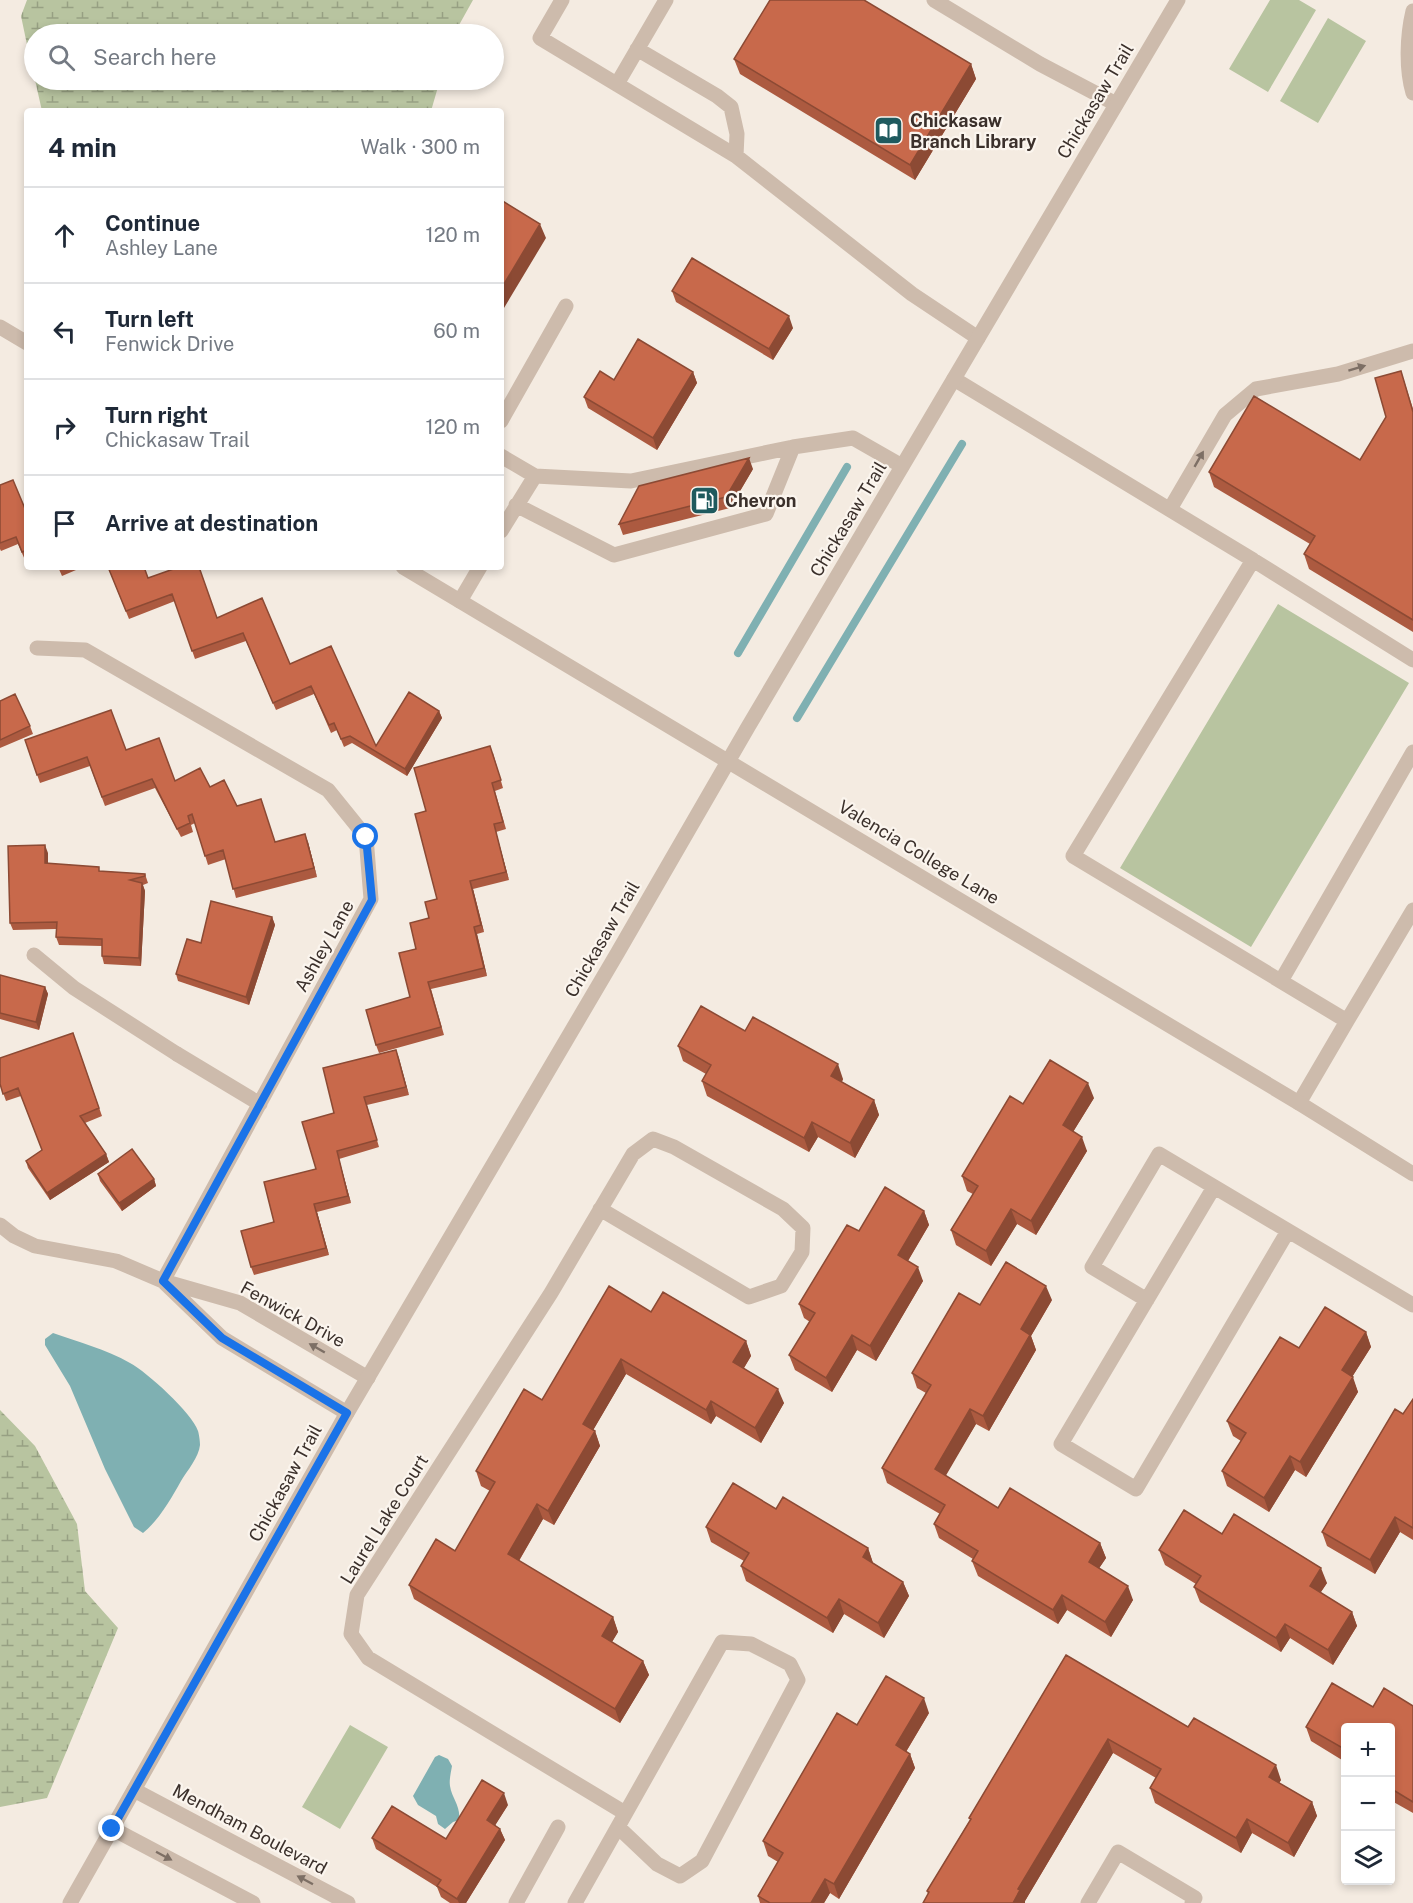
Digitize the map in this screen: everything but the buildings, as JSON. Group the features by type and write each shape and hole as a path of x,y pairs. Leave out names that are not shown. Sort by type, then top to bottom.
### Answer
{"street":[{"path":"562,0 540,38 736,156 912,294 978,338"},
{"path":"617,84 666,0"},
{"path":"933,0 1040,64 1116,104"},
{"name":"Chickasaw Trail","path":"70,1903 347,1413 728,760 1178,0"},
{"path":"1413,11 1409,56 1410,84 1413,93"},
{"path":"638,49 717,96 731,107 736,134 736,156"},
{"path":"504,417 566,306"},
{"path":"0,327 24,341"},
{"path":"1170,509 1225,415 1256,389 1338,374 1413,351"},
{"path":"954,379 1170,509 1413,660"},
{"path":"504,458 535,476 631,481 793,447 853,438 902,466"},
{"path":"516,505 614,555 766,513 793,447"},
{"path":"504,526 535,476"},
{"path":"1253,560 1073,856 1347,1021"},
{"name":"Valencia College Lane","path":"408,570 1299,1103 1413,1174"},
{"path":"460,601 478,570"},
{"name":"Ashley Lane","path":"37,648 86,650 328,790 366,837 372,900 163,1281"},
{"path":"1281,981 1413,752"},
{"path":"1299,1103 1413,910"},
{"path":"34,955 74,988 260,1104"},
{"name":"Laurel Lake Court","path":"600,1209 748,1297 781,1286 802,1252 803,1228 783,1209 674,1147 653,1140 633,1154 600,1209 551,1293 357,1595 351,1634 368,1658 622,1820 657,1864 680,1876 702,1861 798,1680 790,1664 750,1644 722,1642 622,1820"},
{"path":"1147,1299 1092,1267 1159,1154 1413,1305"},
{"path":"1214,1187 1061,1444 1136,1489 1288,1231"},
{"name":"Fenwick Drive","path":"0,1225 14,1236 35,1246 116,1261 163,1281 240,1303 368,1378"},
{"name":"Fenwick Drive","path":"163,1281 222,1338 347,1413"},
{"name":"Mendham Boulevard","path":"134,1790 348,1903"},
{"path":"575,1903 622,1820"},
{"path":"516,1903 558,1827"},
{"path":"112,1829 253,1903"},
{"path":"1088,1903 1118,1852 1195,1898 1192,1903"}],"green space":[{"path":"27,0 473,0 460,24 24,24 24,30 21,16"},
{"path":"1270,0 1299,0 1316,10 1268,92 1229,69"},
{"path":"1328,18 1366,41 1318,123 1280,101"},
{"path":"37,90 437,90 432,108 41,108"},
{"path":"1278,604 1409,683 1251,947 1120,868"},
{"path":"0,1410 35,1446 77,1524 85,1591 118,1628 47,1798 0,1807"},
{"path":"350,1725 388,1747 340,1829 302,1807"}],"water":[{"path":"53,1333 92,1346 138,1368 178,1404 198,1431 200,1445 195,1459 164,1509 143,1533 134,1527 105,1469 70,1386 45,1345 45,1339"},
{"path":"439,1755 448,1759 452,1766 450,1786 459,1815 459,1820 445,1829 438,1824 436,1816 418,1805 413,1796 435,1757"}],"waterway":[{"path":"797,718 962,444"},
{"path":"738,653 847,467"}],"place":[{"name":"Chickasaw Branch Library","path":"889,130"},
{"name":"Chevron","path":"704,500"}],"route":[{"path":"112,1829 347,1413 222,1338 163,1281 372,900 366,837"}]}
